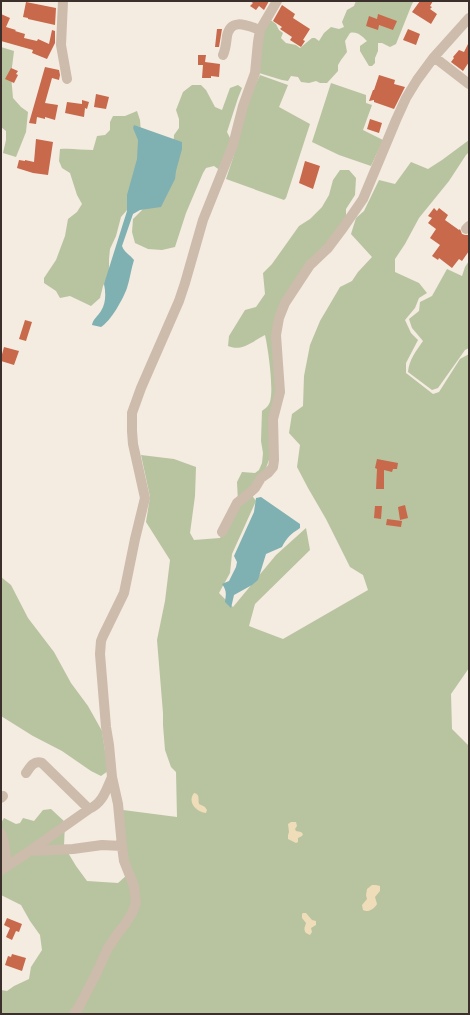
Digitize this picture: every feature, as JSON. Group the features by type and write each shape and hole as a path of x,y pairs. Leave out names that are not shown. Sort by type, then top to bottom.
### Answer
{"street":[{"path":"63,1 61,45 67,79"},
{"path":"74,1014 96,974 108,948 126,923 136,903 134,886 124,861 106,728 100,654 101,641 124,593 146,498 133,444 132,413 140,388 179,301 203,220 233,145 243,106 255,73 260,30 277,1"},
{"path":"222,532 237,503 255,488 261,478 268,473 274,460 273,419 280,392 276,335 279,318 285,302 310,265 328,248 363,199 396,120 406,98 417,80 434,57 469,18"},
{"path":"223,55 226,48 227,34 232,27 237,24 243,24 260,30"},
{"path":"434,57 469,84"},
{"path":"26,773 32,764 39,762 42,763 89,809"},
{"path":"4,868 95,806 102,800 112,777"},
{"path":"1,833 4,843 4,868"},
{"path":"30,851 102,845 122,846"}],"green space":[{"path":"356,1 414,1 396,44 390,47 382,43 378,43 375,63 372,66 369,66 360,51 360,46 367,41 359,34 350,33 345,41 347,52 338,65 338,71 327,83 320,83 316,81 309,83 301,82 298,77 291,76 288,81 259,73 261,32 269,19 276,24 279,30 283,33 281,38 286,43 296,45 300,48 312,38 319,41 324,33 331,27 339,29 344,27 342,22 347,10 354,6"},
{"path":"1,47 14,51 11,75 13,98 28,112 26,132 16,157 3,153 6,140 6,131 1,127"},
{"path":"260,75 288,85 279,107 310,124 286,198 284,200 226,179 237,146 245,107"},
{"path":"331,83 366,95 366,103 372,105 363,130 383,140 371,166 339,155 312,142"},
{"path":"192,85 201,85 206,90 215,107 222,110 230,88 238,85 242,88 227,132 231,140 221,171 214,166 206,168 203,173 186,213 175,247 162,250 148,249 135,243 132,232 133,219 148,204 173,150 174,135 179,128 179,119 176,110 183,92"},
{"path":"137,111 140,120 141,133 134,202 121,217 116,236 110,249 109,274 103,286 100,298 91,306 70,296 60,298 56,291 44,283 44,278 56,260 65,236 68,219 77,212 82,204 77,195 70,173 62,168 59,161 60,149 93,150 97,136 105,135 110,130 110,122 113,116 125,116"},
{"path":"469,140 469,152 449,181 419,218 395,259 395,272 419,283 427,293 419,298 415,308 405,320 411,333 418,340 406,363 406,373 433,394 439,392 460,359 469,354 469,668 451,694 452,729 469,746 469,1014 1,1014 1,990 7,991 29,979 31,967 42,950 40,935 21,905 1,895 1,847 4,835 1,828 1,823 4,818 16,824 20,823 23,818 34,821 43,810 51,809 65,822 64,846 87,881 118,883 127,875 123,810 177,817 176,772 171,767 165,750 157,640 165,601 170,560 146,522 150,497 141,455 174,459 196,467 195,496 190,533 194,540 220,538 238,503 237,482 242,472 255,473 259,470 262,463 262,411 267,407 271,399 271,381 265,335 243,347 238,348 228,346 229,336 245,310 256,307 265,294 263,273 272,264 299,226 310,219 322,207 329,195 333,180 340,170 349,170 356,178 355,195 346,209 346,217 281,311 277,392 270,457 266,468 251,494 256,501 232,554 230,573 219,593 233,607 276,555 306,528 310,550 255,604 249,626 283,639 368,590 363,575 350,567 326,519 297,467 300,445 289,433 292,414 303,406 304,376 310,345 320,321 340,287 352,281 372,257 351,234 356,218 364,211 379,180 395,184 411,162 428,169"},
{"path":"469,261 469,348 465,350 438,388 432,390 408,372 411,360 423,341 412,328 409,319 419,311 420,302 432,296 447,269 462,276"},
{"path":"1,577 11,585 28,618 54,652 71,683 88,706 102,731 108,771 101,776 62,751 33,736 1,716"}],"sand":[{"path":"194,793 198,796 199,804 204,806 207,810 206,813 196,809 192,803 192,796"},
{"path":"291,822 296,822 296,831 303,834 298,838 298,842 296,843 288,839 288,824"},
{"path":"372,885 380,886 380,891 375,897 377,904 371,910 365,911 363,910 362,905 367,899 367,889"},
{"path":"303,913 306,913 312,920 316,921 316,925 311,928 312,932 310,935 306,933 304,928 306,923 302,918"}],"water":[{"path":"134,125 182,142 182,149 175,179 161,207 140,210 133,214 122,246 134,260 128,285 123,298 109,320 101,327 92,325 93,321 104,305 104,284 127,211 127,195 137,159 138,140 133,128"},
{"path":"261,497 300,524 300,528 290,536 282,547 266,554 258,580 234,595 231,608 225,602 226,593 222,584 229,581 236,567 237,562 234,556 254,512 256,498"}],"building":[{"path":"250,1 269,1 264,10 259,6 256,10 250,6 253,3"},
{"path":"420,1 433,1 430,9 437,14 431,24 412,12"},
{"path":"26,2 56,8 55,25 23,17"},
{"path":"282,5 295,14 293,18 310,29 303,40 305,41 301,47 290,40 292,37 280,29 282,27 273,21"},
{"path":"1,14 10,18 6,27 25,34 24,38 37,41 38,39 49,44 52,30 55,31 55,43 47,59 32,53 33,50 1,41"},
{"path":"378,14 397,21 393,30 379,25 378,30 366,26 369,16 377,19"},
{"path":"217,29 222,29 219,47 215,47"},
{"path":"408,29 420,34 416,45 403,40"},
{"path":"469,42 469,62 463,71 451,62 459,50 464,52"},
{"path":"198,55 206,55 205,62 220,64 219,77 211,76 211,78 202,78 203,65 198,65"},
{"path":"45,67 59,70 60,75 59,80 52,78 45,103 58,105 55,120 45,117 45,119 37,117 36,124 29,123"},
{"path":"11,68 18,71 16,74 18,75 14,83 5,79"},
{"path":"379,75 395,80 394,84 405,87 394,109 374,102 374,100 369,101"},
{"path":"96,94 109,97 106,109 94,107"},
{"path":"82,100 89,102 87,109 85,108 84,117 65,113 67,102 82,104"},
{"path":"370,119 382,123 379,133 367,129"},
{"path":"36,139 53,142 48,175 33,173 17,168 19,160 34,162"},
{"path":"305,161 320,166 313,189 299,183"},
{"path":"434,208 437,211 439,208 448,215 445,220 459,230 460,229 462,234 469,235 469,251 462,261 459,259 452,268 439,258 438,260 432,256 440,245 430,238 436,229 428,223 432,218 428,216"},
{"path":"25,320 32,322 26,341 19,339"},
{"path":"4,347 19,351 14,365 1,361"},
{"path":"377,459 398,463 397,469 393,469 392,472 384,470 384,489 376,489 377,469 375,468"},
{"path":"405,505 408,518 400,520 398,507"},
{"path":"375,506 382,506 381,519 374,518"},
{"path":"387,519 402,521 401,527 386,525"},
{"path":"7,918 22,924 19,932 16,931 12,940 6,937 10,928 4,925"},
{"path":"12,954 26,958 22,971 5,965 8,956 11,957"}]}
